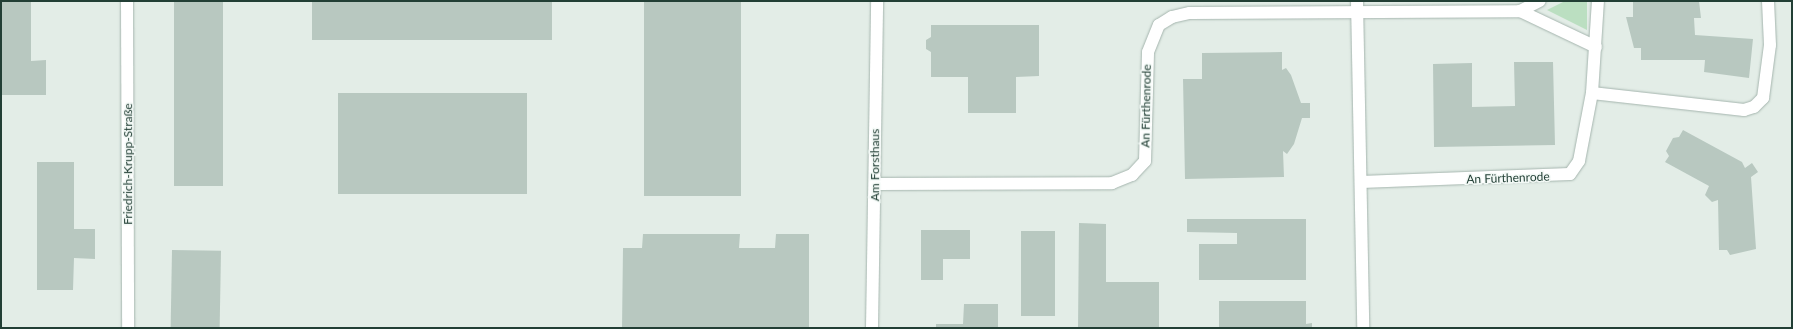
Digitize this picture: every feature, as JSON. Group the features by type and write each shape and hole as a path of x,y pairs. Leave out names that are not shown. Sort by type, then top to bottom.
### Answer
{"street":[{"name":"Friedrich-Krupp-Straße","path":"127,1 128,328"},
{"name":"Am Forsthaus","path":"872,328 877,1"},
{"name":"An Fürthenrode","path":"1520,11 1540,1"},
{"name":"An Fürthenrode","path":"1361,182 1570,174 1579,161 1592,93 1598,1"},
{"path":"1592,93 1744,110 1754,107 1763,98 1770,45 1768,1"},
{"name":"An Fürthenrode","path":"875,184 1112,183 1132,175 1145,161 1148,52 1159,25 1190,13 1357,7 1520,11 1596,47"},
{"path":"1357,7 1363,328"}],"green space":[{"path":"1565,1 1587,1 1587,30 1547,10"}],"building":[{"path":"1,1 31,1 31,61 46,60 46,95 1,95"},
{"path":"174,1 223,1 223,186 174,186"},
{"path":"312,1 552,1 552,40 312,40"},
{"path":"644,1 741,1 741,196 644,196"},
{"path":"1633,1 1699,1 1701,18 1694,18 1695,35 1753,39 1749,78 1704,72 1705,60 1641,60 1641,48 1634,48 1626,17 1633,17"},
{"path":"931,25 1039,25 1039,76 1016,77 1016,113 968,113 968,77 931,77 931,52 926,49 926,40 931,37"},
{"path":"1282,52 1282,70 1286,68 1291,75 1301,103 1310,103 1310,118 1302,118 1294,144 1287,154 1283,151 1284,177 1185,179 1183,79 1202,79 1202,53"},
{"path":"1514,62 1553,62 1555,145 1434,147 1433,64 1472,63 1472,107 1515,106"},
{"path":"338,93 527,93 527,194 338,194"},
{"path":"1683,130 1742,162 1745,168 1752,163 1758,172 1751,177 1756,249 1730,255 1727,250 1719,250 1718,200 1712,202 1705,195 1709,186 1665,162 1669,156 1666,151 1673,138 1679,137"},
{"path":"37,162 74,162 74,229 95,229 95,259 74,258 73,290 37,290"},
{"path":"1187,219 1306,219 1306,280 1199,280 1199,244 1237,244 1237,233 1187,232"},
{"path":"1079,223 1106,224 1106,282 1159,282 1159,328 1078,328"},
{"path":"921,230 970,230 970,259 943,259 943,280 921,280"},
{"path":"1021,231 1055,231 1055,316 1021,316"},
{"path":"643,234 740,234 739,248 775,248 776,234 809,234 809,328 622,328 623,248 642,248"},
{"path":"172,250 221,251 220,328 171,328"},
{"path":"1219,301 1306,301 1306,324 1312,323 1312,328 1219,328"},
{"path":"964,304 998,304 998,328 936,328 936,324 963,324"}]}
